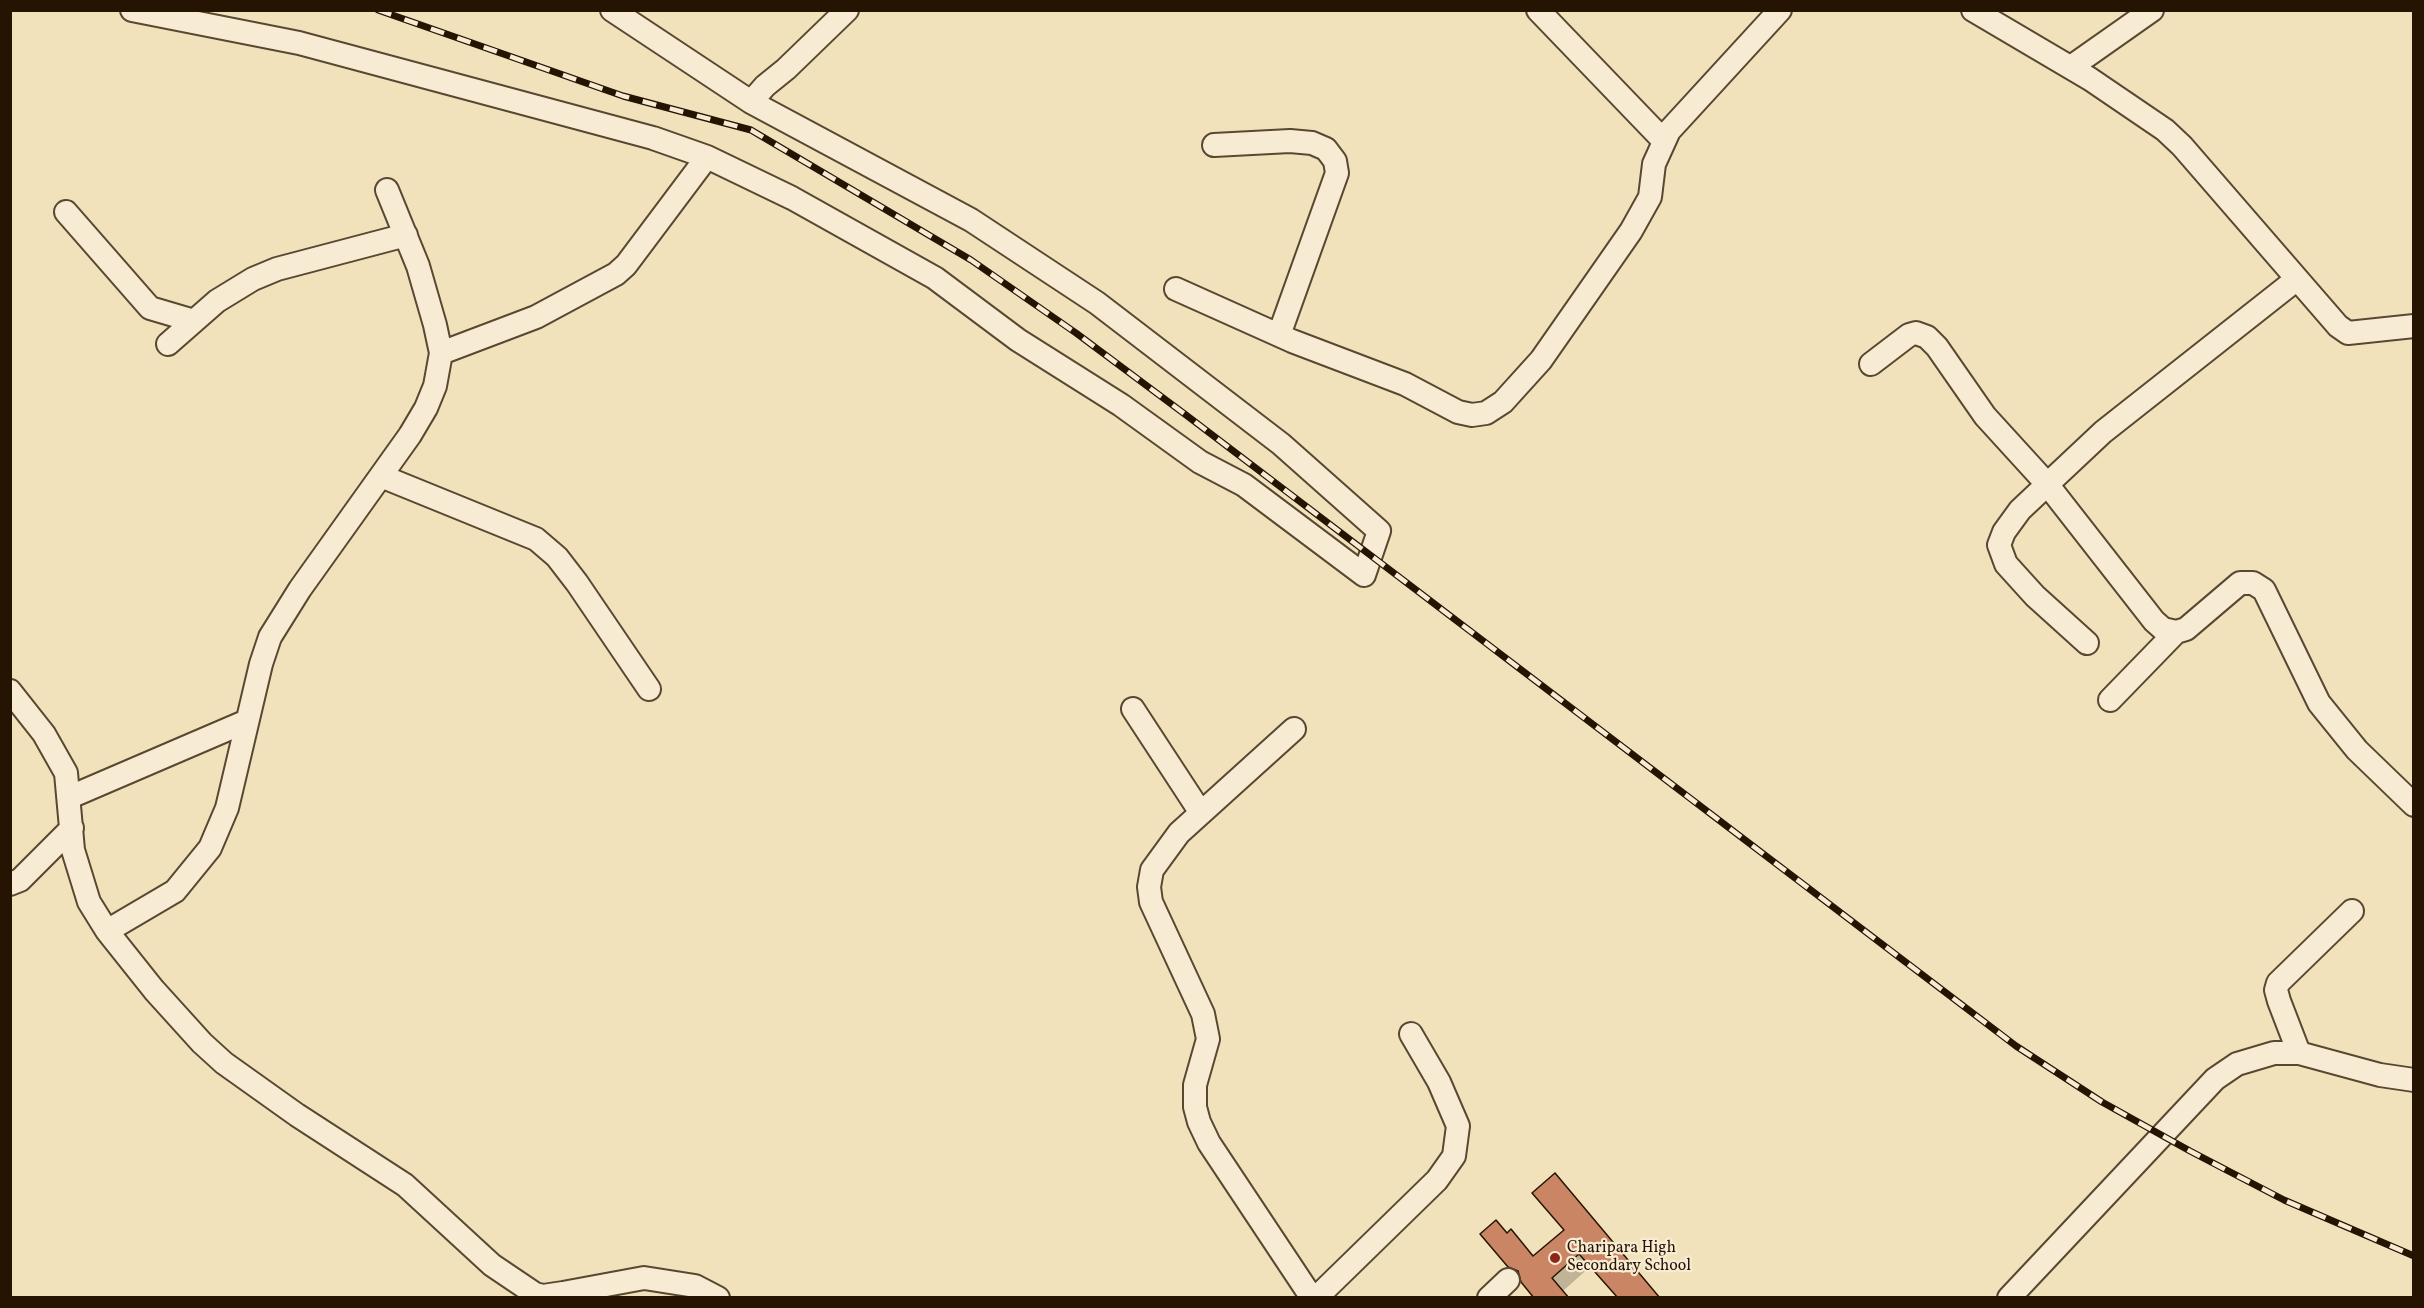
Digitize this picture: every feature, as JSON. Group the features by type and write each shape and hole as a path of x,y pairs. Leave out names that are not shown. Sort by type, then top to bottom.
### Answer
{"street":[{"path":"132,10 299,43 653,138 707,157 792,198 935,278 1018,340 1121,405 1200,462 1244,485 1364,575 1379,531 1281,444 1097,303 971,220 751,102 612,10"},
{"path":"1538,10 1664,141"},
{"path":"1176,289 1280,335 1405,384 1458,412 1472,415 1486,413 1503,402 1541,360 1624,241 1650,197 1654,164 1664,141 1679,118 1780,10"},
{"path":"1973,10 2123,99 2182,146 2338,326 2348,333 2414,326"},
{"path":"2071,67 2152,10"},
{"path":"751,102 839,13"},
{"path":"1214,145 1290,141 1312,143 1326,149 1335,161 1337,173 1280,335"},
{"path":"441,353 536,317 616,274 626,265 707,157"},
{"path":"107,931 175,891 210,848 227,808 247,721 270,637 300,589 381,476 426,408 435,386 441,353 418,266 387,190"},
{"path":"66,212 150,308 194,321"},
{"path":"168,344 233,288 277,269 406,235"},
{"path":"2086,643 2019,580 2006,564 1999,545 2012,520 2047,484 2146,396 2297,279"},
{"path":"1871,364 1909,335 1916,333 1927,338 1937,347 1985,416 2047,484 2154,621 2163,629 2176,632"},
{"path":"381,476 536,539 557,557 570,574 650,689"},
{"path":"2110,700 2176,632 2186,629 2240,583 2253,583 2264,590 2319,703 2356,750 2414,805"},
{"path":"10,691 44,734 66,773 80,876 89,902 107,931 153,990 202,1043 283,1104 405,1185 492,1265 535,1294 543,1296 644,1278 695,1286 718,1298"},
{"path":"1133,709 1201,813"},
{"path":"70,797 247,721"},
{"path":"1294,729 1179,833 1152,870 1149,887 1151,902 1203,1014 1208,1039 1196,1085 1195,1107 1209,1143 1312,1298"},
{"path":"10,884 20,880 72,828"},
{"path":"2299,1053 2279,1001 2276,990 2278,983 2352,911"},
{"path":"1317,1298 1437,1180 1454,1156 1458,1126 1439,1082 1411,1034"},
{"path":"2009,1298 2215,1079 2237,1064 2274,1053 2299,1053 2380,1075 2414,1080"},
{"path":"1489,1298 1508,1280"}],"building":[{"path":"1555,1173 1660,1298 1618,1298 1579,1254 1552,1278 1569,1298 1534,1298 1521,1282 1518,1271 1508,1267 1480,1234 1496,1220 1507,1233 1511,1229 1533,1256 1564,1230 1532,1193"}],"railway":[{"path":"378,10 623,96 751,130 971,260 1076,333 1186,415 2016,1046 2102,1102 2190,1151 2284,1200 2414,1256"}],"place":[{"name":"Charipara High Secondary School","path":"1555,1258"}]}
